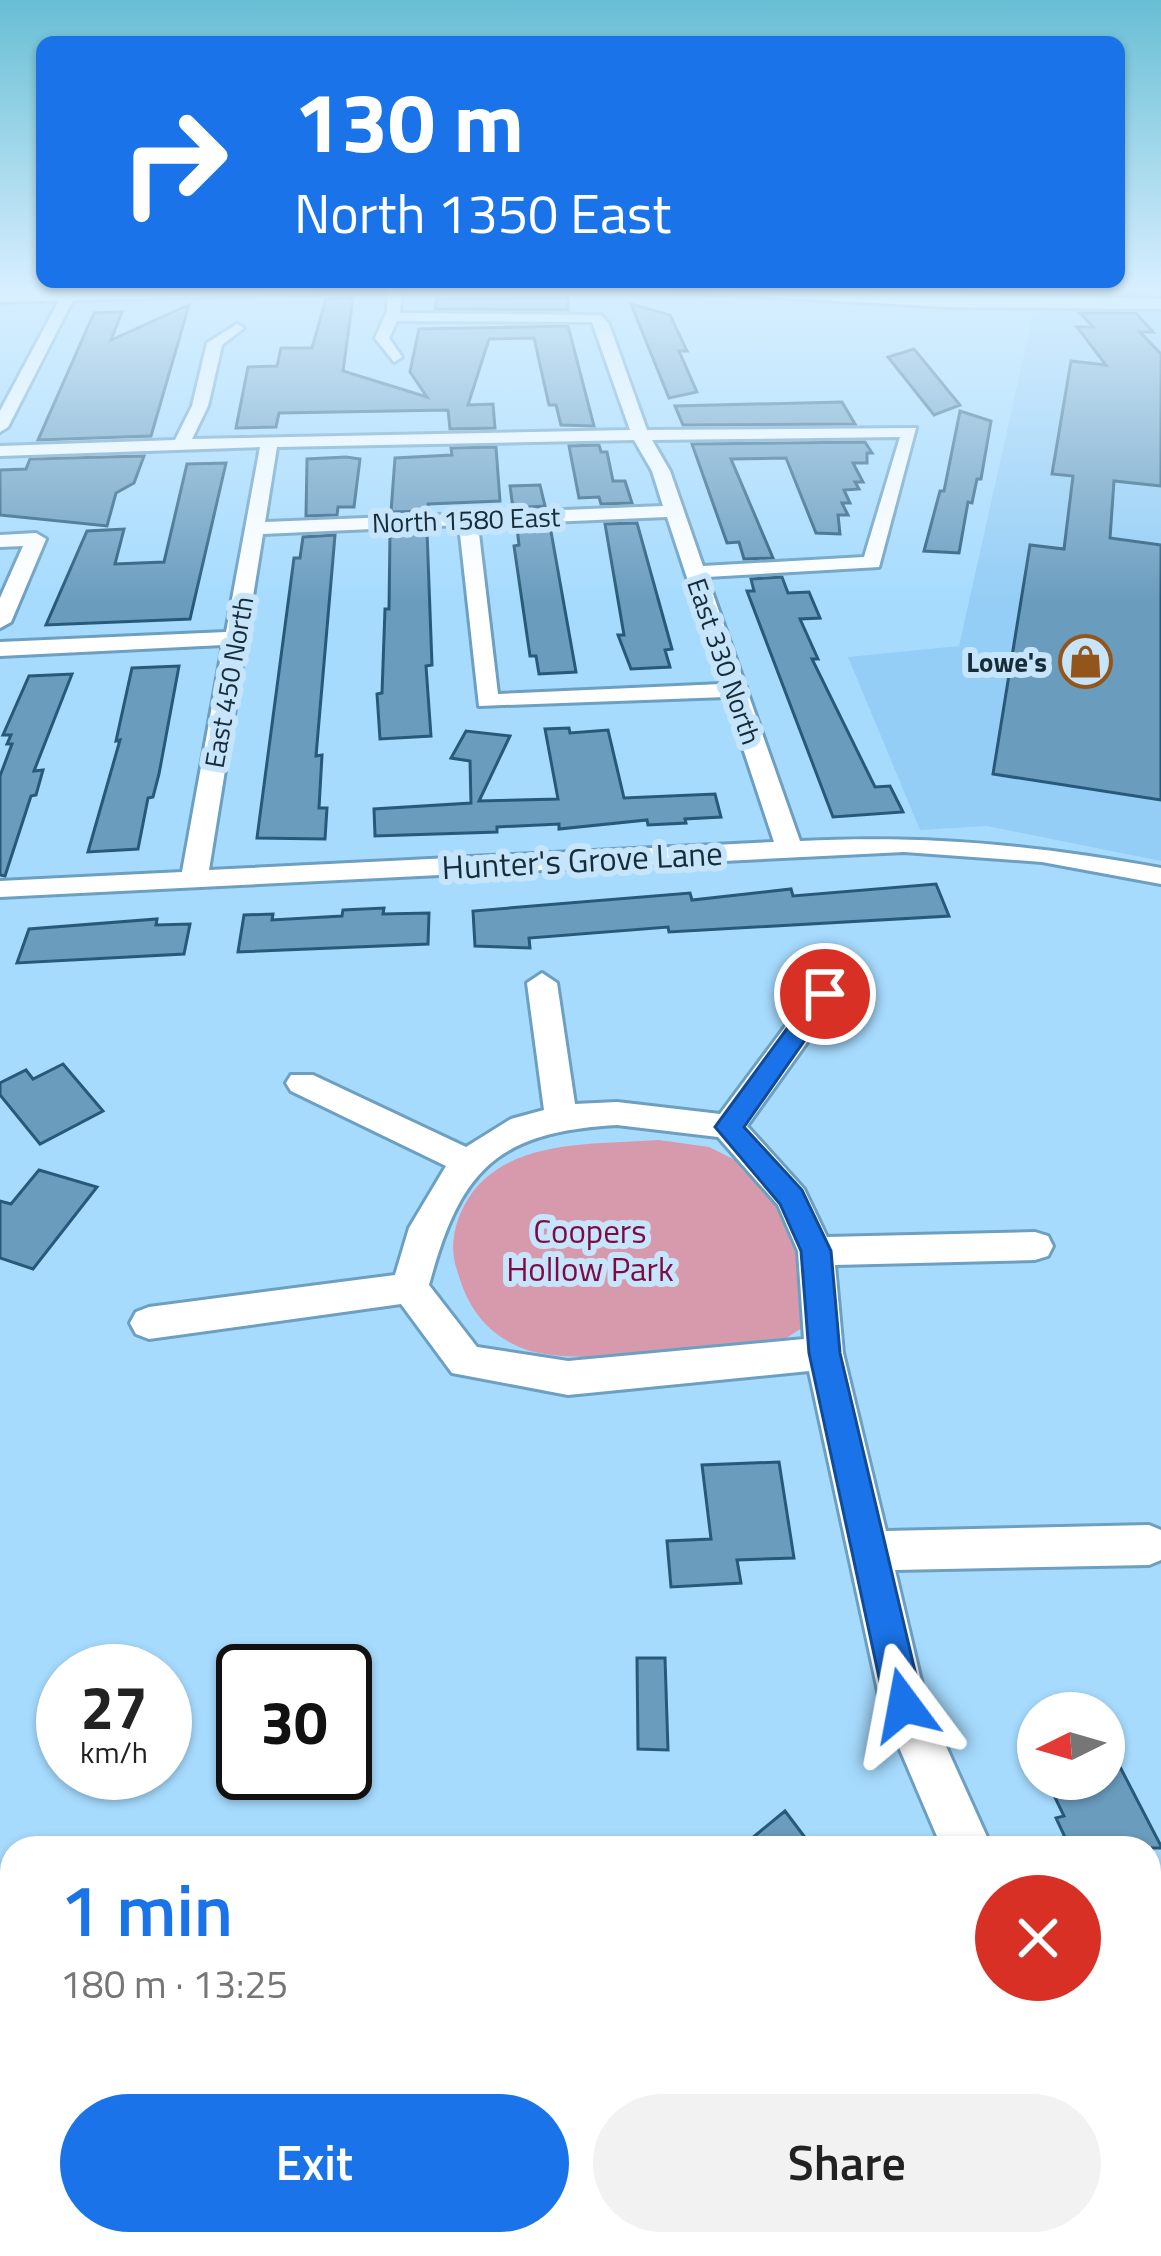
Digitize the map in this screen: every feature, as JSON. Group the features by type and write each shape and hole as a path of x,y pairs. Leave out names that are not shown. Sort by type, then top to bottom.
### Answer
{"street":[{"path":"0,427 18,392"},
{"path":"182,446 203,392"},
{"name":"East 330 North","path":"624,392 640,435 661,471 790,850"},
{"path":"0,452 739,431 910,432 872,563 695,572"},
{"name":"East 450 North","path":"194,879 269,443"},
{"name":"North 1580 East","path":"257,528 675,512"},
{"path":"468,518 487,701 735,690"},
{"path":"0,541 35,539 0,622"},
{"path":"0,650 234,638"},
{"name":"Hunter's Grove Lane","path":"0,889 904,844 1042,854 1161,877"},
{"path":"542,983 561,1119"},
{"path":"728,1127 825,994"},
{"path":"302,1083 465,1161"},
{"path":"824,1353 568,1378 466,1360 410,1288 417,1248 440,1194 465,1161 508,1132 561,1119 657,1113 728,1127 792,1198 816,1251 824,1353 904,1705 963,1836"},
{"path":"816,1251 1035,1246"},
{"path":"149,1323 410,1288"},
{"path":"869,1554 902,1549 1149,1545"}],"shaded area":[{"path":"1016,392 1161,392 1161,861 987,826 920,830 848,657 959,646"}],"green space":[{"name":"Coopers Hollow Park","path":"659,1140 709,1147 751,1168 793,1224 807,1318 802,1328 780,1342 606,1357 540,1353 517,1346 486,1324 471,1305 454,1255 460,1216 479,1185 499,1168 549,1149"}],"building":[{"path":"59,392 164,392 151,436 38,440"},
{"path":"243,392 412,392 427,397 424,392 472,392 468,405 493,404 495,428 450,429 448,410 279,413 276,427 236,428"},
{"path":"546,392 585,392 594,426 561,425 556,405 549,405"},
{"path":"916,392 950,392 960,405 934,415"},
{"name":"Lowe's","path":"1066,392 1161,392 1161,486 1114,481 1110,538 1161,545 1161,800 993,774 1030,545 1064,549 1073,476 1052,474"},
{"path":"842,402 855,424 683,425 675,406"},
{"path":"960,411 991,421 981,479 977,479 972,503 968,502 959,553 924,551 940,491 944,491"},
{"path":"865,442 872,453 867,453 867,463 853,463 863,482 855,482 859,489 844,490 850,503 842,503 848,515 838,515 840,534 816,533 786,458 731,459 773,558 744,559 739,542 727,543 692,444"},
{"path":"599,445 601,452 607,452 613,481 625,481 632,503 601,504 599,497 579,498 569,446"},
{"path":"496,447 500,501 428,504 428,511 391,512 395,458 452,455 451,448"},
{"path":"144,456 134,483 116,493 107,526 0,515 0,470 26,469 30,459"},
{"path":"307,459 360,459 354,507 338,507 337,515 306,516"},
{"path":"226,463 190,619 46,625 87,531 124,529 115,564 164,562 187,464"},
{"path":"540,485 545,506 513,508 510,486"},
{"path":"637,523 672,649 665,650 670,667 631,669 618,635 624,635 605,524"},
{"path":"550,526 576,672 539,674 536,656 530,656 514,546 519,545 517,528"},
{"path":"427,531 432,665 426,666 431,736 380,739 377,694 382,693 385,609 389,609 390,533"},
{"path":"335,535 316,756 322,755 319,808 327,808 325,839 257,838 294,558 300,558 303,537"},
{"path":"782,577 788,593 809,592 820,618 800,619 818,659 812,659 875,787 890,786 903,812 833,817 747,591 754,591 751,579"},
{"path":"179,666 159,774 153,797 148,798 138,849 88,852 120,740 116,741 132,668"},
{"path":"72,674 34,771 43,770 36,795 31,796 5,876 0,875 0,776 12,744 7,744 11,735 3,735 29,676"},
{"path":"569,728 570,733 608,730 624,798 715,794 721,817 685,819 686,823 648,825 647,820 559,829 559,824 497,827 497,832 375,836 374,809 471,803 470,761 451,758 466,731 510,736 479,801 558,799 545,729"},
{"path":"936,884 949,916 669,932 668,927 529,938 530,948 475,946 473,911 690,893 692,900 791,889 793,896"},
{"path":"384,908 383,914 429,913 428,944 238,952 244,915 273,914 272,920"},
{"path":"157,919 156,925 190,924 184,954 17,963 29,929"},
{"path":"63,1064 103,1111 40,1144 0,1095 0,1083 26,1070 33,1079"},
{"path":"39,1170 97,1187 33,1269 0,1258 0,1201 11,1204"},
{"path":"779,1462 794,1558 737,1560 741,1583 671,1587 667,1541 711,1539 702,1465"},
{"path":"637,1658 665,1658 668,1750 638,1749"},
{"path":"1125,1777 1156,1836 1064,1836 1056,1818 1064,1816 1056,1800 1125,1800"},
{"path":"785,1811 804,1836 755,1836"}],"place":[{"name":"Lowe's","path":"1086,661"}],"route":[{"path":"825,994 728,1127 792,1198 816,1251 824,1353 904,1705"}]}
